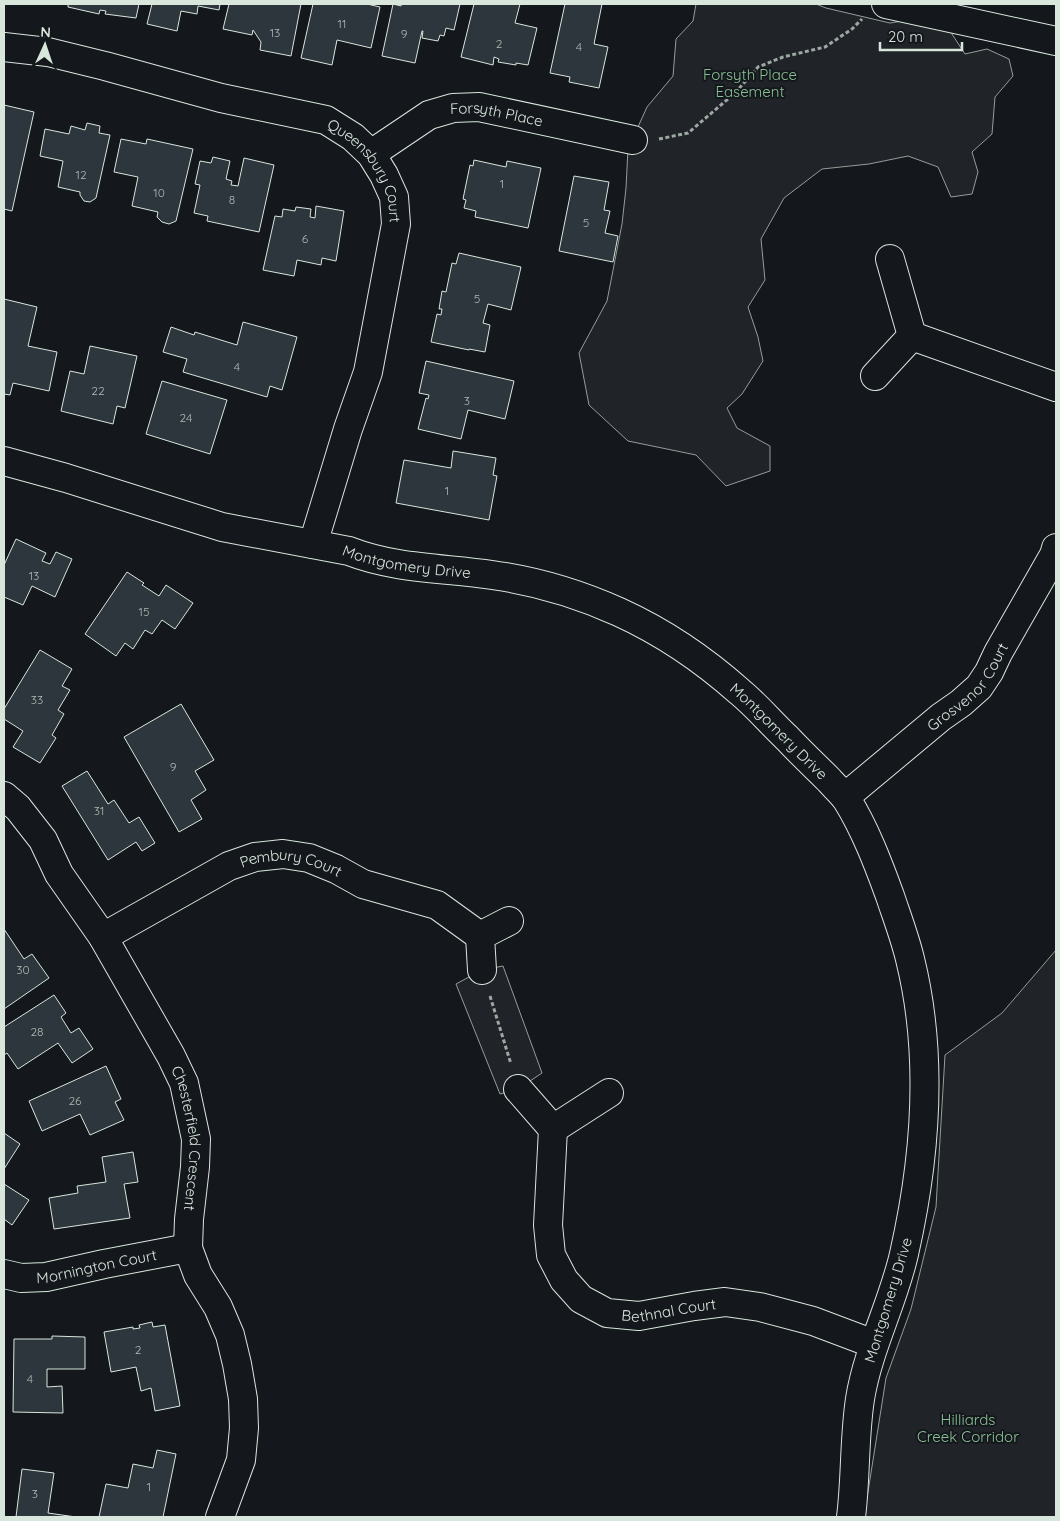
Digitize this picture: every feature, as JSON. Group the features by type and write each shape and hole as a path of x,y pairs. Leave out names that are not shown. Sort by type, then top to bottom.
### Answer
{"street":[{"path":"875,10 1056,41"},
{"name":"Queensbury Court","path":"4,47 48,52 221,98 326,120 353,137 371,154 384,175 394,197 396,224 368,372 348,429 313,544"},
{"name":"Forsyth Place","path":"371,154 429,115 454,108 479,107 633,140"},
{"path":"890,259 912,336"},
{"path":"875,376 912,336"},
{"path":"912,336 1056,387"},
{"name":"Montgomery Drive","path":"4,461 66,478 222,527 350,552 369,559 491,574 537,583 619,612 702,661 743,694 845,797 868,840 900,923 910,958 923,1032 925,1080 920,1169 904,1257 893,1294 874,1344 860,1397 855,1442 855,1488 851,1517"},
{"name":"Grosvenor Court","path":"845,797 979,688 1054,555 1056,548"},
{"name":"Chesterfield Crescent","path":"4,796 18,808 43,840 59,874 103,937 171,1056 184,1083 196,1139 188,1248 198,1275 218,1307 230,1335 238,1364 243,1399 244,1428 241,1460 220,1517"},
{"name":"Pembury Court","path":"103,937 229,866 256,857 283,854 309,858 336,869 363,884 437,905 480,936"},
{"path":"482,970 480,936 509,920"},
{"path":"518,1089 554,1129 609,1093"},
{"name":"Bethnal Court","path":"554,1129 548,1225 551,1255 564,1280 581,1299 607,1313 639,1316 725,1302 760,1307 813,1321 874,1344"},
{"name":"Mornington Court","path":"4,1274 21,1278 46,1277 188,1248"}],"path":[{"path":"633,140 666,138 688,133 735,93 758,67 783,57 825,47 852,29 875,10"},
{"path":"482,970 518,1089"}],"green space":[{"name":"Forsyth Place Easement","path":"696,4 816,4 890,23 914,19 950,31 965,54 987,49 1009,59 1013,76 995,97 992,134 972,152 978,172 972,194 951,197 938,167 908,156 869,164 822,169 784,198 761,239 765,280 748,307 758,337 763,361 742,394 727,408 737,428 770,446 770,471 726,486 696,455 628,441 589,405 579,353 607,301 622,224 628,149 647,107 673,76 676,39 693,21"},
{"name":"Hilliards Creek Corridor","path":"1056,950 1056,1517 864,1517 886,1378 911,1309 936,1207 945,1055 1002,1013"},
{"path":"503,966 542,1073 518,1089 500,1094 456,984 482,970"}],"building":[{"path":"68,4 139,4 136,18 105,14 106,11 100,10 99,14 68,7"},
{"path":"152,4 220,4 219,10 198,6 197,14 181,11 177,31 147,24"},
{"path":"229,4 301,4 291,56 260,50 261,42 253,30 252,35 223,29"},
{"path":"313,4 367,4 380,7 371,48 337,40 332,65 301,58"},
{"path":"393,4 401,6 402,4 460,4 454,30 446,28 444,36 440,35 438,41 422,38 422,31 415,63 382,56"},
{"path":"474,4 520,4 515,23 537,28 528,65 498,62 499,59 494,57 493,65 461,57"},
{"path":"565,4 602,4 594,44 608,47 599,88 569,82 570,77 550,73"},
{"path":"4,105 34,112 12,211 4,209"},
{"path":"87,123 100,126 99,133 110,135 96,198 90,202 84,201 80,192 58,187 63,161 40,156 45,129 69,134 71,126 85,130"},
{"path":"121,139 146,144 147,139 193,149 176,221 169,224 162,222 157,217 158,212 132,206 138,177 114,172"},
{"path":"213,157 230,161 226,179 232,181 231,185 238,186 244,158 274,165 259,232 207,221 208,216 194,213 200,185 195,184 200,161 211,163"},
{"path":"474,160 506,167 507,161 541,168 528,228 475,217 476,211 464,208 466,200 463,199 470,165 473,166"},
{"path":"574,176 609,182 604,210 610,211 605,233 618,236 613,262 559,251"},
{"path":"316,206 344,211 336,261 322,258 321,265 297,260 294,276 263,270 275,216 282,217 283,209 295,211 296,207 311,209 310,217 315,218"},
{"path":"459,253 521,267 511,310 488,304 483,323 490,325 485,352 431,342 437,314 441,315 442,309 439,309 442,291 446,292 452,263 456,264"},
{"path":"4,299 37,307 28,346 57,352 49,391 13,383 10,395 4,394"},
{"path":"243,322 297,337 282,390 270,386 267,397 183,372 187,359 163,352 171,327 194,335 195,332 237,345"},
{"path":"90,346 137,356 125,408 117,406 113,424 61,411 70,371 84,374"},
{"path":"426,361 514,381 505,419 468,410 461,439 418,429 426,398 428,399 429,395 419,393"},
{"path":"162,381 227,400 210,454 146,434"},
{"path":"453,451 496,458 493,475 497,476 489,520 396,503 404,460 451,468"},
{"path":"16,539 46,553 42,561 50,564 56,552 72,559 55,597 32,586 23,605 4,597 4,565"},
{"path":"127,572 159,596 166,585 193,603 175,629 162,620 152,634 145,630 133,649 125,643 116,656 85,634"},
{"path":"40,650 72,669 62,686 70,690 58,710 64,714 52,735 56,738 40,763 13,747 23,731 4,719 4,709"},
{"path":"181,704 214,760 195,771 206,790 191,800 202,819 179,832 124,737"},
{"path":"87,771 108,804 114,800 129,823 139,817 155,843 142,851 136,842 108,860 62,786"},
{"path":"4,929 24,959 32,954 49,978 4,1009"},
{"path":"54,995 66,1013 61,1017 71,1033 79,1028 93,1049 72,1063 58,1043 18,1069 7,1053 4,1055 4,1027"},
{"path":"106,1066 121,1099 115,1102 124,1120 90,1135 80,1114 42,1131 29,1101"},
{"path":"4,1133 20,1144 4,1169"},
{"path":"133,1152 138,1182 124,1184 130,1218 54,1229 49,1198 78,1193 77,1186 106,1182 102,1157"},
{"path":"4,1184 29,1200 12,1225 4,1219"},
{"path":"152,1322 153,1327 165,1325 180,1406 155,1411 151,1388 141,1391 136,1367 111,1372 104,1332 133,1327 133,1329 140,1328 139,1325"},
{"path":"52,1336 85,1337 85,1369 47,1369 47,1387 62,1386 63,1413 13,1412 14,1339 52,1339"},
{"path":"157,1450 176,1454 163,1517 99,1517 106,1484 128,1488 133,1464 153,1468"},
{"path":"22,1469 54,1473 48,1513 76,1517 16,1517"}]}
